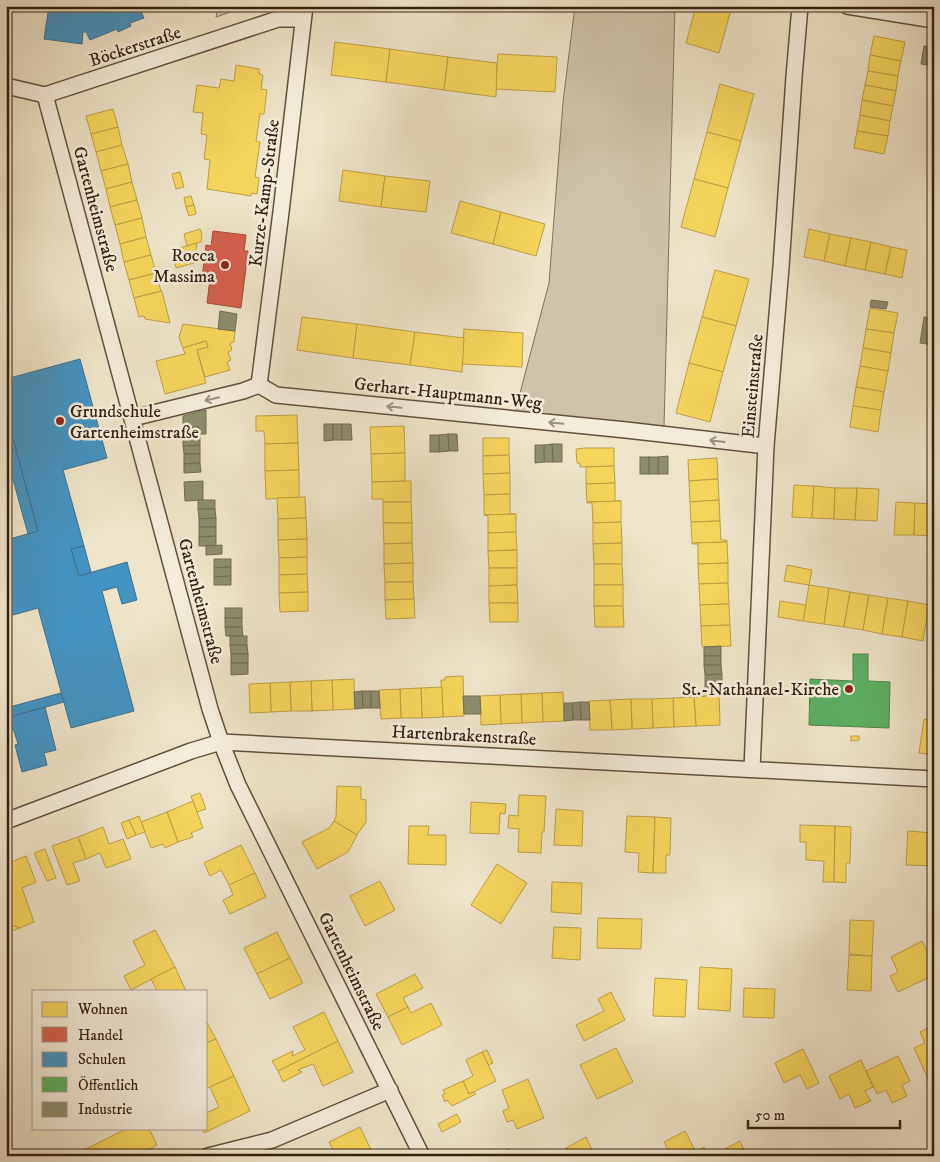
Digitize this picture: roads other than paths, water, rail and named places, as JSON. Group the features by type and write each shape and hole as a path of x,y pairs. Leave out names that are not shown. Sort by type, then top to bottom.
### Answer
{"street":[{"name":"Einsteinstraße","path":"752,769 766,446 800,6"},
{"path":"847,6 934,20"},
{"name":"Böckerstraße","path":"45,95 278,19 304,13"},
{"name":"Kurze-Kamp-Straße","path":"258,385 281,212 304,13"},
{"path":"6,86 45,95"},
{"name":"Gartenheimstraße","path":"45,95 210,709 221,742 243,794 422,1156"},
{"name":"Gerhart-Hauptmann-Weg","path":"258,385 276,395 766,446"},
{"path":"133,418 243,391 258,385"},
{"name":"Hartenbrakenstraße","path":"6,821 191,751 221,742 934,779"},
{"path":"208,1156 272,1140 390,1090"}],"place":[{"name":"Rocca Massima","path":"225,265"},
{"name":"Grundschule Gartenheimstraße","path":"60,421"},
{"name":"St.-Nathanael-Kirche","path":"849,689"}]}
